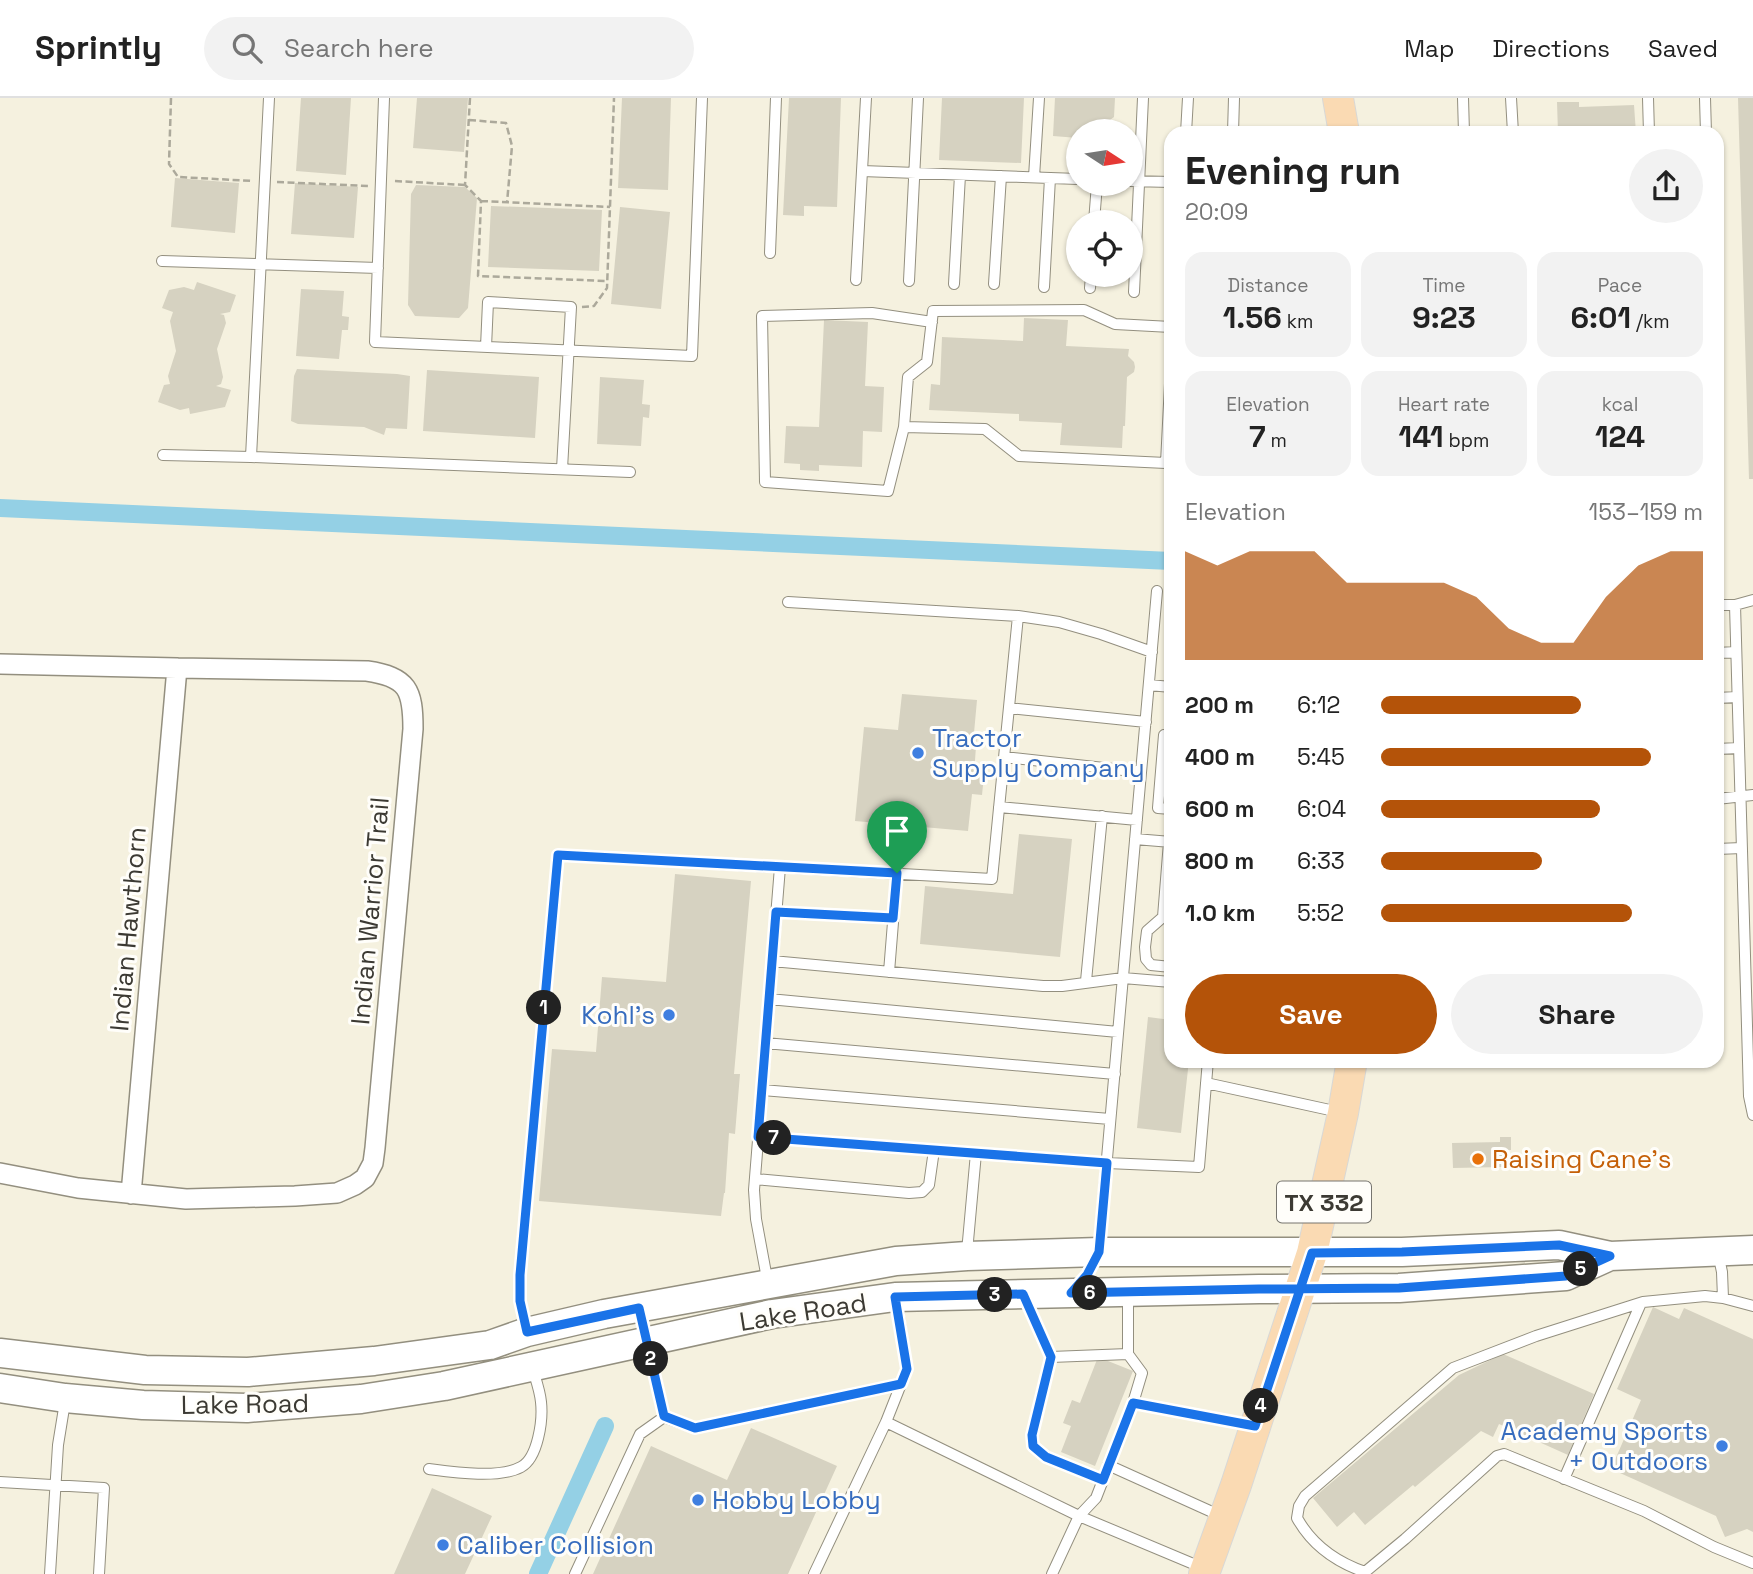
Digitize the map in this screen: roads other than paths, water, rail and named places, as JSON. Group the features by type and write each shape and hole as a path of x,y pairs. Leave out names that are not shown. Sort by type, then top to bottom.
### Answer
{"main road":[{"path":"1338,98 1343,126"},
{"name":"TX 332","path":"1209,1572 1224,1518 1312,1253 1351,1068"}],"street":[{"name":"Indian Warrior Trail","path":"0,663 367,671 386,674 398,680 408,692 413,708 375,1149 373,1163 365,1178 337,1193 186,1199 78,1188 0,1173"},
{"name":"Indian Hawthorn","path":"131,1194 177,668"},
{"name":"Lake Road","path":"0,1353 145,1370 248,1372 374,1361 490,1345 527,1332 639,1308 895,1261 967,1256 1099,1252 1402,1252 1559,1245 1610,1256 1753,1250"},
{"path":"1071,1293 1087,1275 1099,1252"},
{"path":"1023,1294 1025,1255"},
{"path":"964,1295 967,1256"},
{"name":"Lake Road","path":"0,1388 65,1398 143,1405 247,1408 361,1399 444,1385 772,1314 895,1297 1399,1288 1566,1276 1610,1256"},
{"path":"895,1261 895,1297"},
{"path":"768,1284 772,1314"},
{"path":"639,1308 647,1342"},
{"path":"527,1332 532,1366"}],"lane":[{"path":"251,457 269,98"},
{"path":"384,98 375,342 692,356 702,98"},
{"path":"770,253 776,98"},
{"path":"856,280 866,98"},
{"path":"909,281 918,98"},
{"path":"1034,177 1039,98"},
{"path":"1141,119 1143,98"},
{"path":"1186,126 1188,98"},
{"path":"1233,126 1234,98"},
{"path":"1463,98 1464,126"},
{"path":"1511,98 1513,126"},
{"path":"1648,98 1649,126"},
{"path":"1705,98 1706,126"},
{"path":"862,171 1066,179"},
{"path":"954,284 960,175"},
{"path":"994,284 1001,176"},
{"path":"1044,288 1050,178"},
{"path":"1143,181 1164,182"},
{"path":"1134,292 1135,196"},
{"path":"162,261 378,268"},
{"path":"486,347 488,302 571,307 562,469"},
{"path":"932,323 872,313 762,316 765,482 888,491 904,426 908,377 927,362 932,323 933,311 1084,310 1115,324 1164,327"},
{"path":"904,426 985,429 1019,456 1164,463"},
{"path":"163,455 630,472"},
{"path":"1099,1252 1157,591"},
{"path":"1724,606 1753,600"},
{"path":"788,602 1018,616 1069,625 1152,652"},
{"path":"1735,605 1749,1096 1753,1115"},
{"path":"527,1332 520,1301 520,1275 558,855 992,879 1018,616"},
{"path":"1724,653 1736,652"},
{"path":"1149,685 1164,686"},
{"path":"1724,698 1737,697"},
{"path":"1009,708 1146,722"},
{"path":"1145,733 1164,736"},
{"path":"1724,749 1739,748"},
{"path":"1004,757 1141,772"},
{"path":"1164,760 1158,808 1164,808"},
{"path":"1724,798 1753,795"},
{"path":"999,807 1137,820"},
{"path":"1086,981 1102,816"},
{"path":"1135,839 1164,841"},
{"path":"1724,849 1742,848"},
{"path":"768,1284 755,1219 754,1190 780,867"},
{"path":"888,972 897,873"},
{"path":"776,912 893,918"},
{"path":"1164,920 1147,931 1145,947 1146,960 1152,965 1164,966"},
{"path":"772,961 1043,986 1123,978 1164,981"},
{"path":"769,999 1118,1032"},
{"path":"765,1043 1115,1073"},
{"path":"758,1137 1107,1163 1199,1167 1207,1068"},
{"path":"1206,1083 1343,1113"},
{"path":"762,1090 1111,1119"},
{"path":"755,1179 922,1192 929,1185 934,1150"},
{"path":"967,1256 976,1153"},
{"path":"1717,1251 1722,1272 1723,1298"},
{"path":"1052,1574 1079,1516 1096,1498 1142,1373 1128,1354 1128,1292"},
{"path":"1023,1294 1051,1357 1032,1435 1033,1446 1046,1457 1103,1480"},
{"path":"1753,1306 1704,1296 1641,1303 1536,1336 1453,1368 1306,1496 1299,1506 1297,1518 1304,1531 1325,1552 1364,1573 1497,1456 1504,1454 1644,1511 1753,1563"},
{"path":"814,1574 886,1422 907,1369 895,1297"},
{"path":"1564,1479 1641,1303"},
{"path":"647,1342 664,1416"},
{"path":"1051,1357 1128,1354"},
{"path":"429,1469 463,1473 503,1472 524,1465 537,1442 541,1424 541,1402 532,1366"},
{"path":"664,1416 695,1428 901,1384"},
{"path":"50,1574 58,1445 65,1398"},
{"path":"1133,1403 1255,1426"},
{"path":"575,1574 640,1434 664,1416"},
{"path":"886,1422 1079,1516 1209,1572"},
{"path":"1108,1465 1224,1518"},
{"path":"0,1482 104,1488 99,1574"}],"waterway":[{"path":"0,508 1164,561"},
{"path":"538,1574 605,1426"}],"place":[{"name":"Tractor Supply Company","path":"918,753"},
{"name":"Kohl's","path":"669,1015"},
{"name":"Raising Cane's","path":"1478,1159"},
{"name":"Academy Sports + Outdoors","path":"1722,1446"},
{"name":"Hobby Lobby","path":"698,1500"},
{"name":"Caliber Collision","path":"443,1545"}]}
